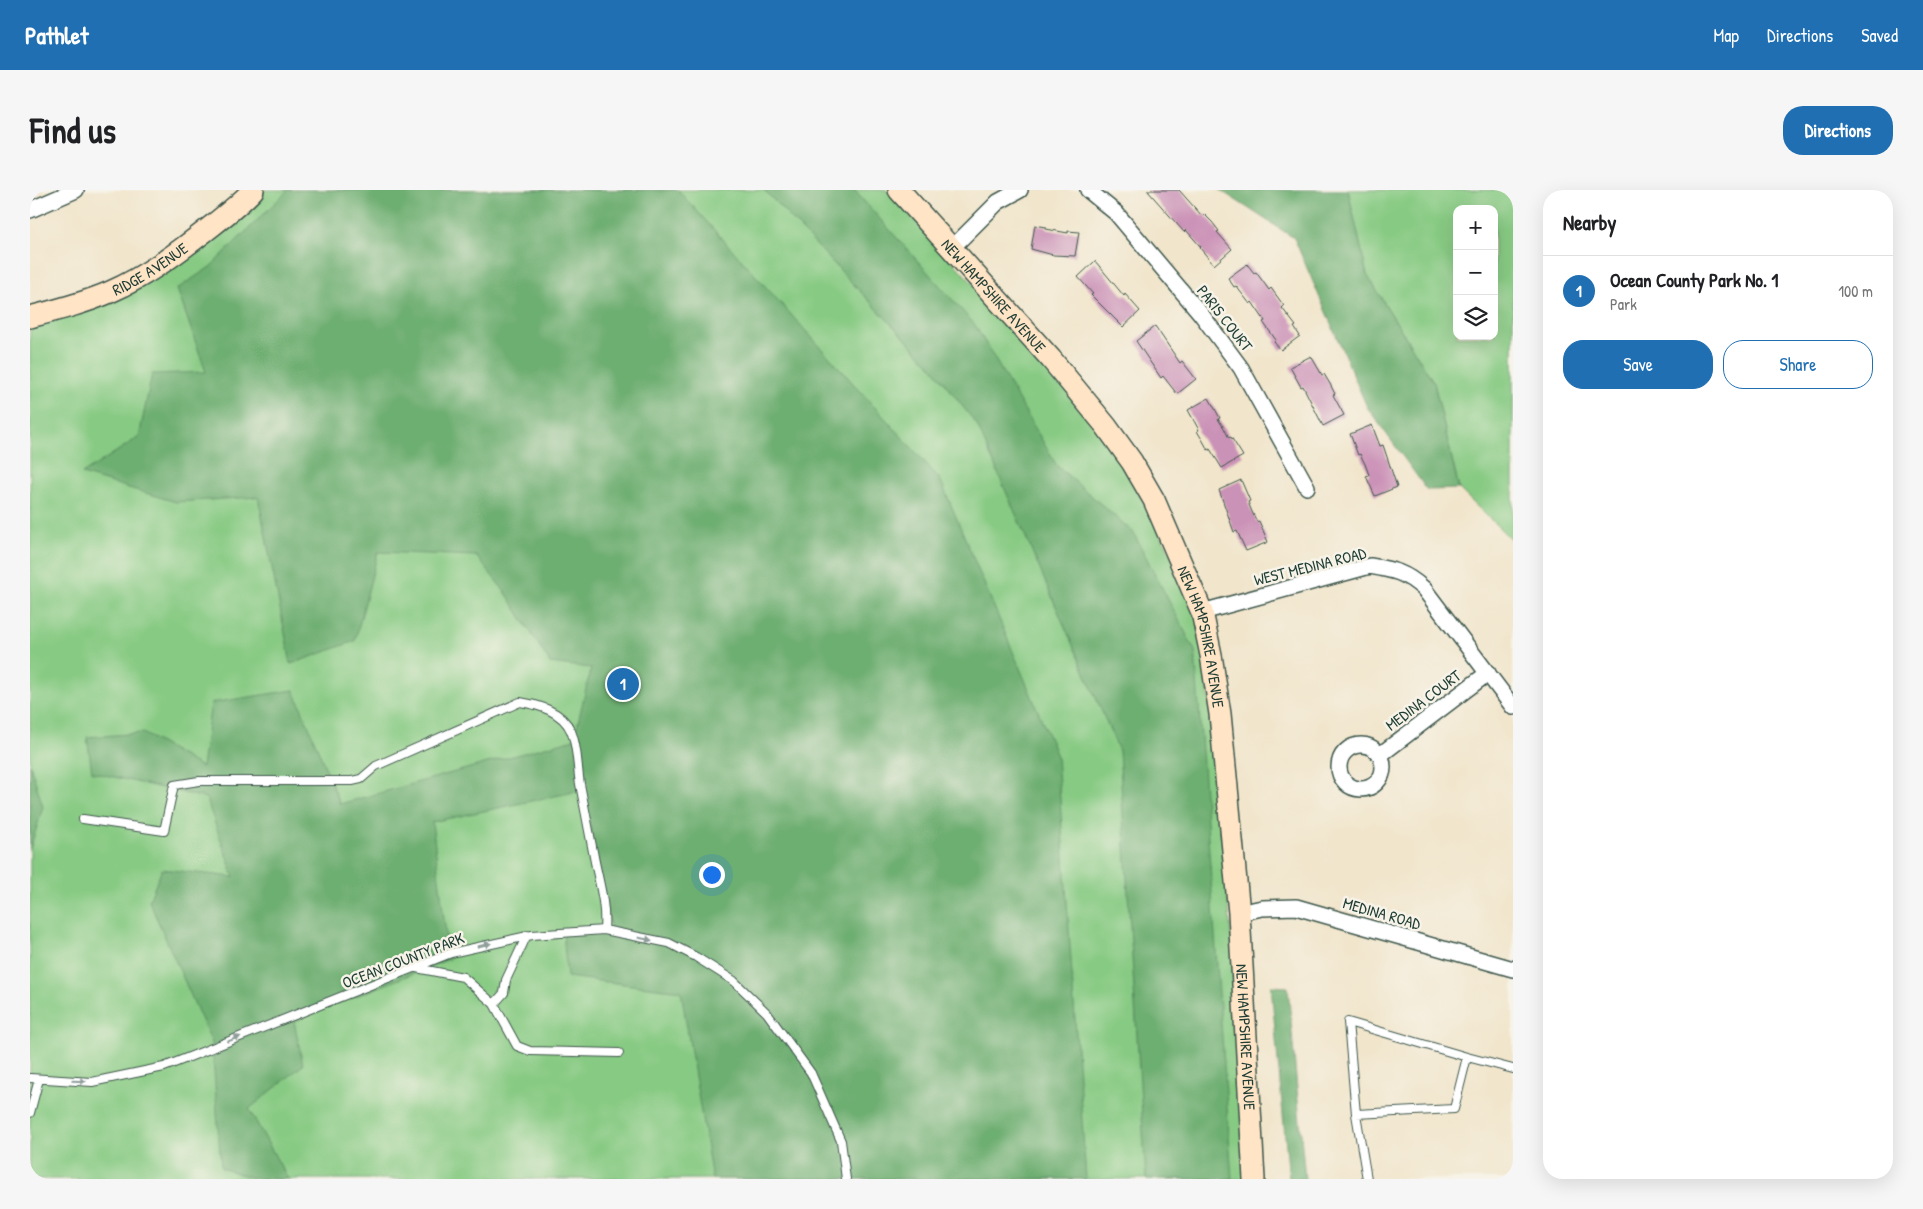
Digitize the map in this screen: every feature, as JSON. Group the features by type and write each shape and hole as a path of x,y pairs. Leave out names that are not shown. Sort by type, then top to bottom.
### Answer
{"main road":[{"name":"RIDGE AVENUE","path":"30,317 58,310 110,292 150,270 190,243 245,199 253,190"},
{"name":"NEW HAMPSHIRE AVENUE","path":"899,190 1052,359 1106,426 1132,462 1154,500 1202,612 1220,714 1239,913 1254,1179"}],"street":[{"path":"30,210 76,190"},
{"path":"952,248 998,202 1020,190"},
{"name":"PARIS COURT","path":"1088,190 1116,213 1200,314 1241,368 1307,487"},
{"name":"WEST MEDINA ROAD","path":"1202,612 1370,566 1395,570 1410,577 1424,589 1513,707"},
{"name":"MEDINA COURT","path":"1380,755 1488,673"},
{"name":"MEDINA ROAD","path":"1239,913 1262,908 1296,907 1513,969"}],"lane":[{"path":"83,819 164,830 174,785 199,782 352,782 361,779 376,766 520,702 542,706 562,719 570,730 606,912 604,930"},
{"name":"OCEAN COUNTY PARK","path":"30,1078 92,1082 164,1067 451,953 527,936 604,930 669,944 696,957 734,981 767,1013 811,1073 841,1141 846,1179"},
{"path":"494,1004 504,993 506,980 527,936"},
{"path":"416,968 463,977 494,1004 517,1046 530,1051 619,1053"},
{"path":"1367,1179 1356,1114 1348,1022 1467,1058 1513,1069"},
{"path":"1356,1114 1454,1109 1467,1058"},
{"path":"30,1114 39,1079"}],"green space":[{"path":"253,190 887,190 1045,362 1100,430 1145,504 1201,612 1254,1179 30,1179 30,317 110,292"},
{"path":"288,190 678,190 940,479 1057,756 1086,1179 712,1179 681,991 567,977 563,932 611,930 583,790 432,822 449,959 294,1021 303,1065 249,1109 288,1179 256,1179 221,1168 212,1043 149,901 162,869 234,877 206,798 92,772 87,737 143,733 202,767 211,703 294,690 340,804 574,739 591,668 550,663 506,593 476,556 378,552 355,641 291,664 258,497 176,502 82,474 139,437 152,374 206,372 177,289 210,267"},
{"path":"764,190 854,190 975,325 1057,466 1133,532 1195,651 1232,1179 1146,1179 1119,751 977,425 933,368"},
{"path":"1220,190 1348,190 1367,275 1434,383 1459,489 1427,490 1367,407 1294,238"},
{"path":"1348,190 1513,190 1513,541 1459,489 1434,383 1367,275"},
{"path":"30,764 43,807 30,849"},
{"path":"1271,986 1288,987 1305,1179 1289,1179"}],"building":[{"path":"1147,190 1179,190 1202,216 1204,214 1212,222 1219,231 1217,232 1232,249 1214,265 1186,230 1184,232"},
{"path":"1035,225 1068,233 1068,231 1079,232 1075,256 1053,255 1031,249"},
{"path":"1095,261 1124,296 1125,294 1140,311 1123,327 1091,295 1093,294 1078,277"},
{"path":"1247,264 1254,273 1256,272 1269,290 1271,288 1284,306 1282,308 1296,326 1294,327 1300,336 1281,350 1274,342 1276,340 1252,302 1250,304 1228,278"},
{"path":"1155,326 1180,363 1182,361 1196,379 1177,394 1163,376 1161,378 1136,341"},
{"path":"1311,356 1322,375 1324,374 1330,384 1335,394 1333,395 1344,415 1323,426 1303,386 1301,387 1290,367"},
{"path":"1209,398 1229,438 1231,437 1243,456 1222,468 1210,449 1208,450 1188,410"},
{"path":"1372,425 1380,446 1383,445 1397,487 1375,496 1366,476 1369,475 1365,464 1360,454 1358,455 1350,434"},
{"path":"1241,480 1250,501 1248,502 1252,512 1257,522 1259,521 1268,542 1246,551 1237,531 1234,532 1219,490"}],"place":[{"name":"Ocean County Park No. 1","path":"623,684"}]}
